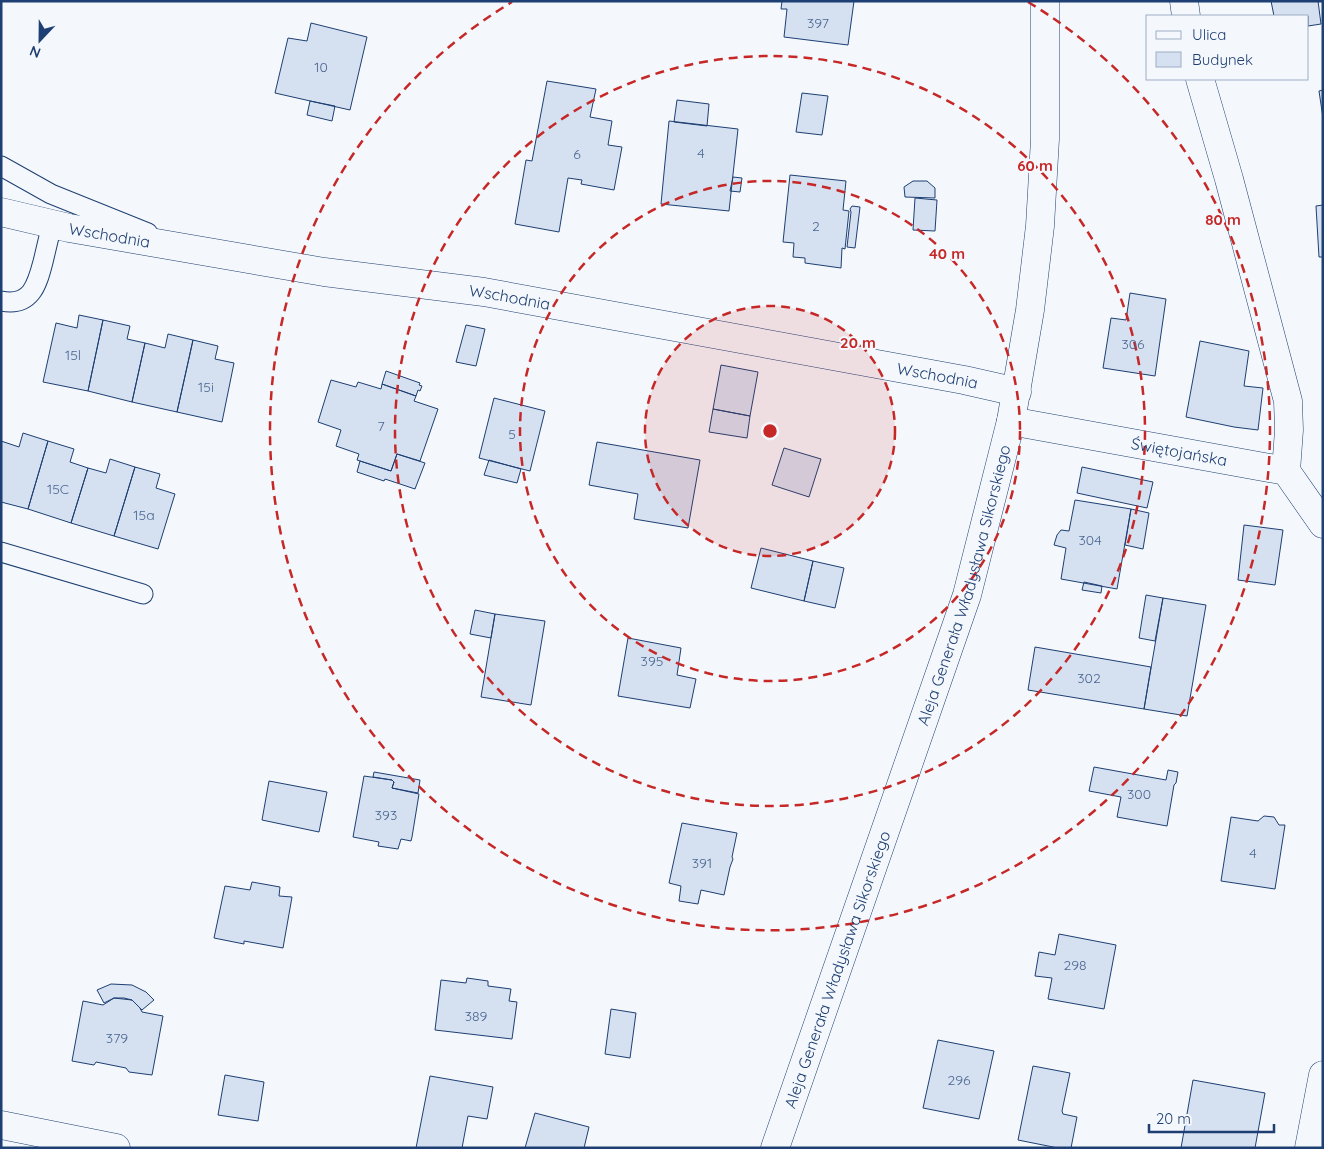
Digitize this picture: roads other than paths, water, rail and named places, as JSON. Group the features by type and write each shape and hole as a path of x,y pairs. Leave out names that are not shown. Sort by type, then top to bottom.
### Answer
{"street":[{"name":"Aleja Generała Władysława Sikorskiego","path":"775,1148 967,595 1011,421 1030,310 1040,226 1045,139 1045,1"},
{"path":"1184,1 1186,15"},
{"path":"1200,80 1232,188 1288,401 1289,430 1286,471 1323,524"},
{"name":"Wschodnia","path":"1,212 52,224 324,272 484,292 964,380 1017,392"},
{"name":"Świętojańska","path":"1011,421 1286,471"},
{"path":"1309,1148 1323,1074"},
{"path":"1,1125 116,1148"}],"lane":[{"path":"1,166 51,194 184,247"},
{"path":"1,301 9,303 20,301 29,295 37,285 52,224"},
{"path":"1,552 144,594"}]}
